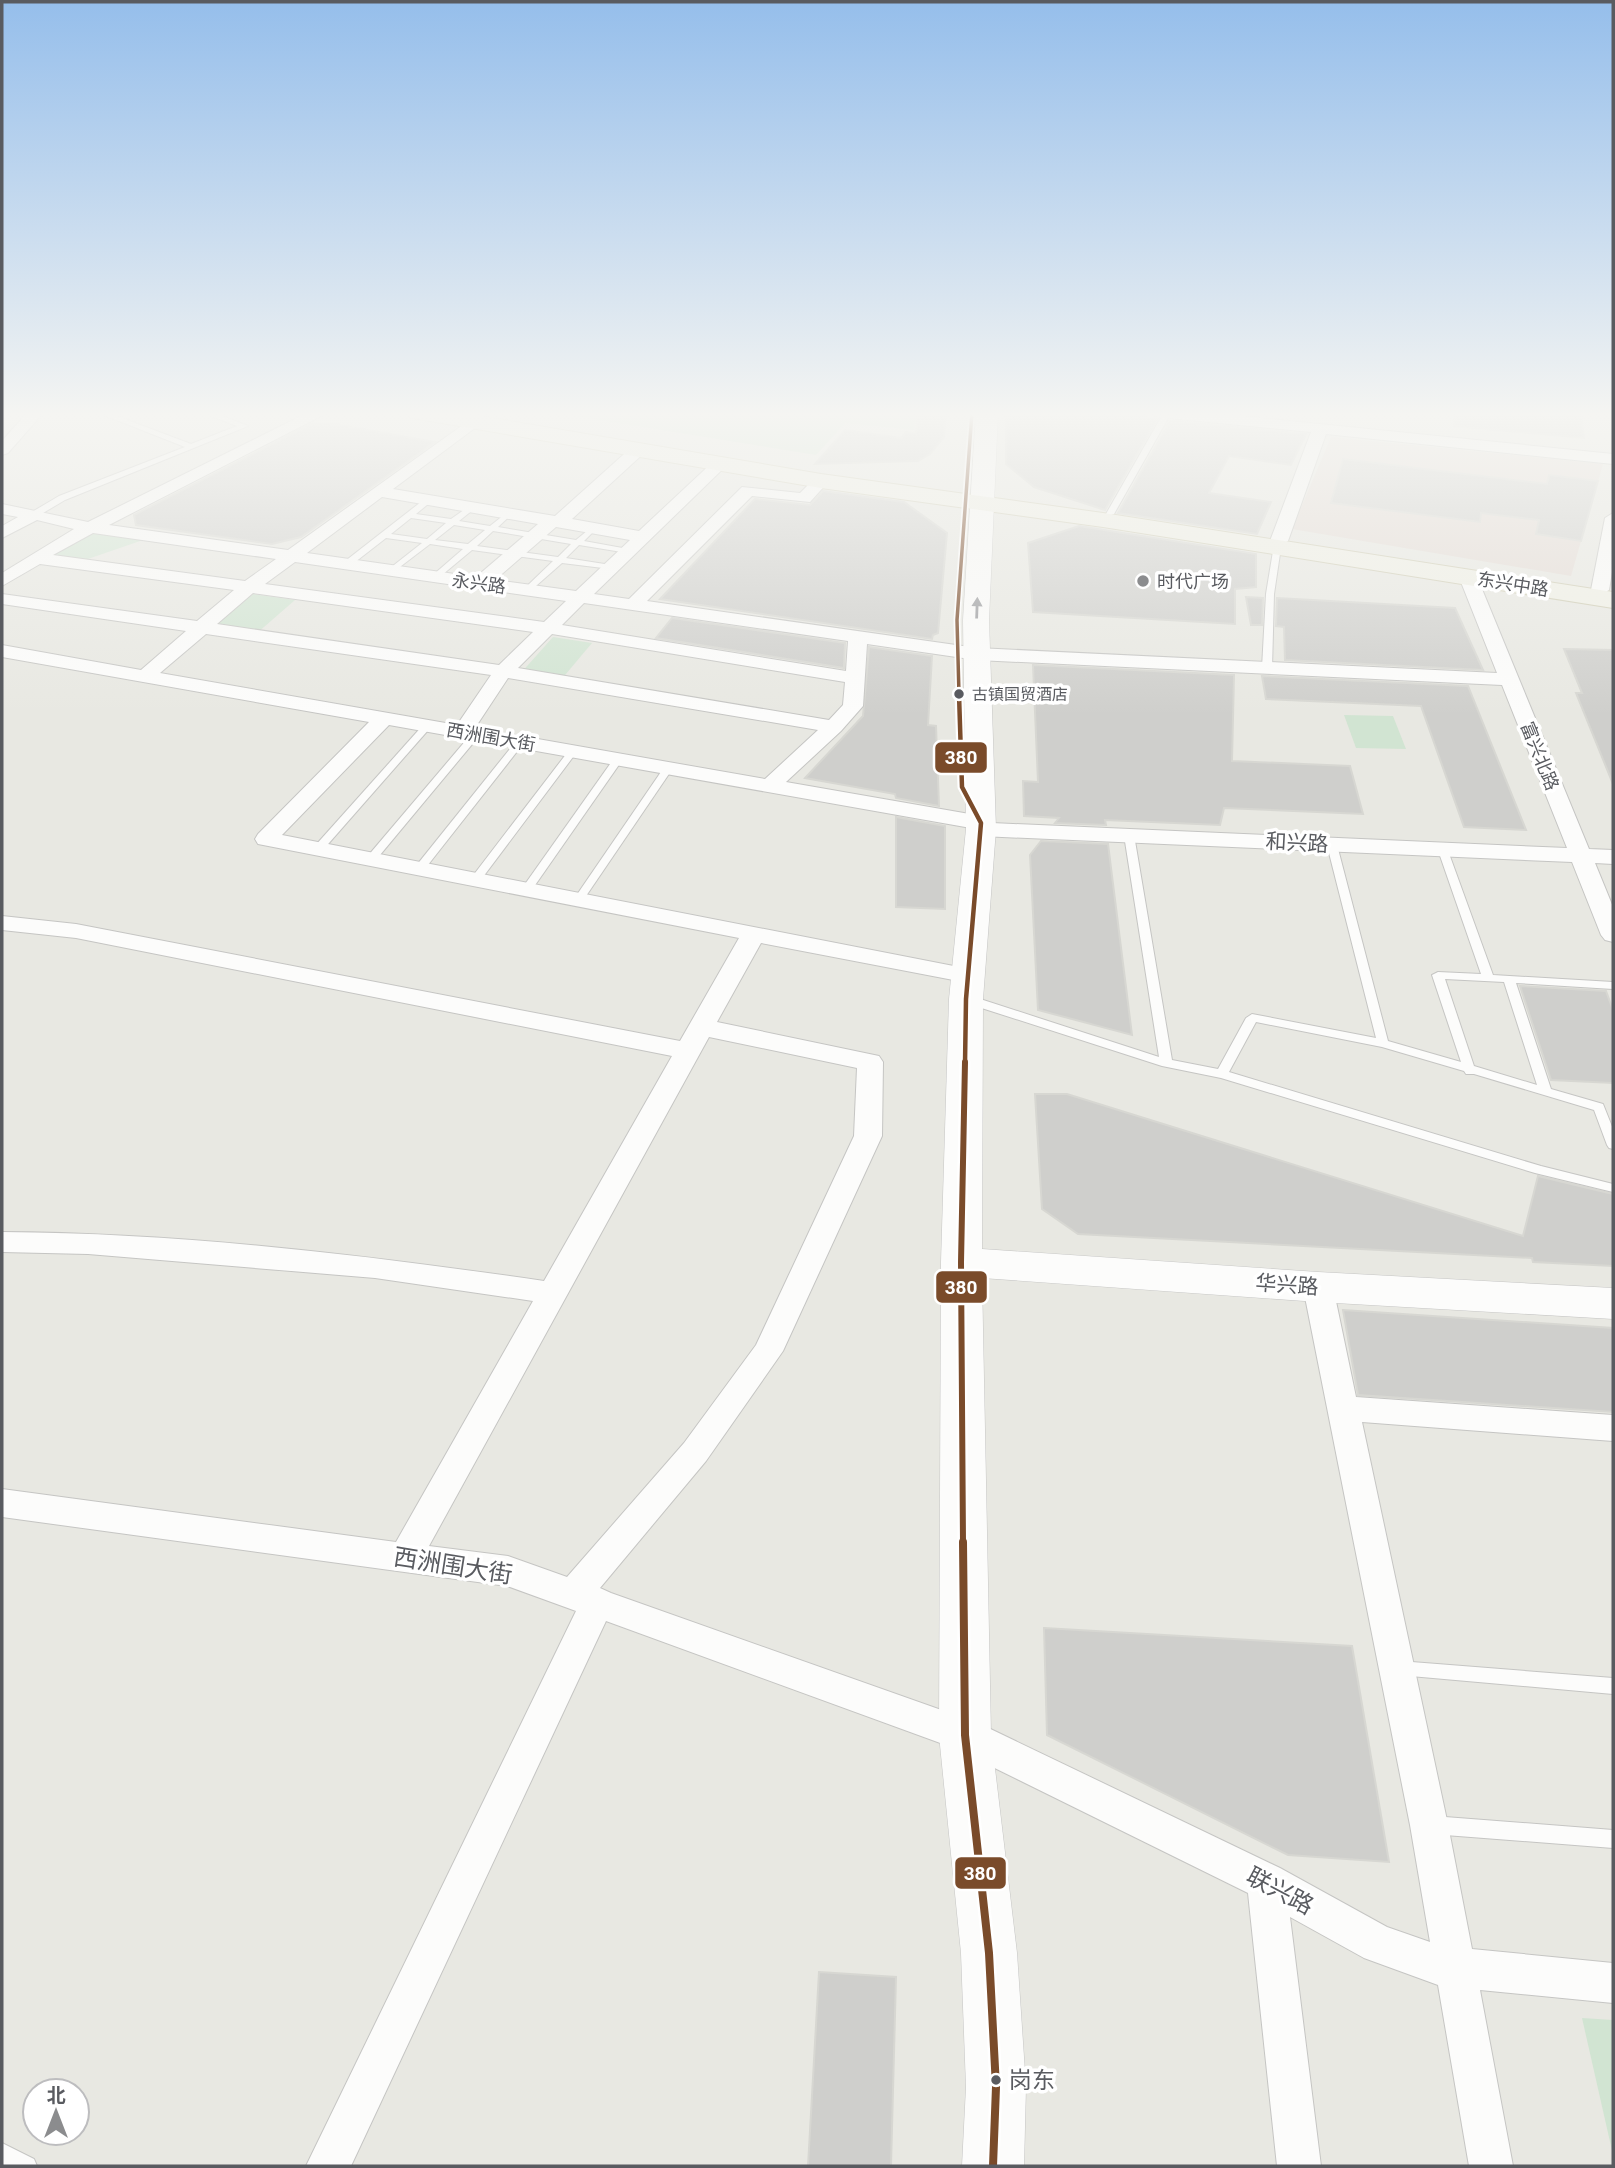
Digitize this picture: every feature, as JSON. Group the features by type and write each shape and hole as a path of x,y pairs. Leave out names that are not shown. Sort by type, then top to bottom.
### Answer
{"main road":[{"path":"971,513 957,621 967,652 962,787 981,826 968,988 961,1262 965,1735 989,1953 996,2087 993,2166"},
{"name":"东兴中路","path":"1061,513 1278,544 1377,553 1609,594"},
{"name":"东兴中路","path":"1102,513 1468,577 1609,594"},
{"name":"华兴路","path":"961,1262 1318,1287 1613,1303"}],"street":[{"name":"永兴路","path":"30,513 89,527 967,652 1509,679"},
{"path":"2,581 36,558 117,513"},
{"path":"145,676 249,587 351,513"},
{"path":"510,513 642,537"},
{"path":"480,583 535,535 565,513"},
{"path":"469,733 503,671 667,513"},
{"path":"633,605 726,513"},
{"path":"1278,544 1289,513"},
{"path":"6,528 35,514"},
{"path":"1609,594 1613,518"},
{"path":"36,558 548,628 855,678"},
{"name":"富兴北路","path":"1468,577 1613,934"},
{"path":"2,598 503,671 834,727"},
{"path":"771,786 853,706 858,638"},
{"name":"西洲围大街","path":"2,651 771,786 981,826"},
{"path":"384,718 266,839 754,933 968,988"},
{"name":"和兴路","path":"981,826 1613,858"},
{"path":"2,923 86,933 694,1039 870,1062 868,1136 768,1351 586,1598 328,2166"},
{"path":"405,1557 754,933"},
{"path":"2,1242 88,1244 375,1267 553,1293"},
{"path":"1318,1287 1429,1825 1491,2166"},
{"path":"1343,1408 1613,1428"},
{"name":"西洲围大街","path":"2,1503 508,1571 965,1735"},
{"name":"联兴路","path":"965,1735 1266,1882 1378,1944 1442,1966 1613,1983"},
{"path":"1266,1882 1299,2166"}],"lane":[{"path":"393,571 464,513"},
{"path":"436,577 509,513"},
{"path":"347,564 410,514 628,551"},
{"path":"528,590 593,528"},
{"path":"384,535 611,567"},
{"path":"1267,668 1270,594 1278,544"},
{"path":"318,849 427,726"},
{"path":"371,859 469,733"},
{"path":"420,868 520,742"},
{"path":"476,879 572,751"},
{"path":"527,889 618,759"},
{"path":"579,899 668,768"},
{"path":"1129,835 1166,1063"},
{"path":"1332,845 1383,1043"},
{"path":"1443,850 1488,978"},
{"path":"1470,1071 1438,975 1613,985"},
{"path":"1509,979 1545,1090"},
{"path":"968,988 1166,1063 1223,1074 1541,1170 1613,1188"},
{"path":"1223,1074 1252,1018 1383,1043 1598,1107 1613,1145"},
{"path":"1395,1667 1613,1686"},
{"path":"1429,1825 1613,1839"},
{"path":"2,2153 27,2166"}],"shaded area":[{"path":"1299,513 1589,513 1571,576 1292,529"}],"green space":[{"path":"91,531 146,539 85,560 47,555"},
{"path":"253,594 295,600 256,634 214,627"},
{"path":"553,637 592,643 560,681 520,674"},
{"path":"1344,715 1393,716 1406,749 1356,748"},
{"path":"1582,2018 1613,2020 1613,2155"}],"building":[{"path":"335,513 301,537 272,544 136,525 134,515"},
{"path":"742,513 919,513 947,533 938,633 933,635 932,639 660,599"},
{"path":"1119,513 1266,513 1257,534"},
{"path":"1411,513 1481,513 1480,522"},
{"path":"1482,513 1589,513 1581,541 1536,534 1539,520"},
{"name":"时代广场","path":"1079,526 1256,554 1256,587 1235,589 1235,624 1033,612 1028,543"},
{"path":"1246,597 1263,598 1262,625 1251,625"},
{"path":"1277,598 1455,608 1483,670 1285,660 1284,627 1276,626"},
{"path":"672,618 845,643 844,668 656,638"},
{"path":"869,647 932,656 928,725 936,726 939,806 896,798 895,794 805,778 863,716"},
{"path":"1564,649 1613,650 1613,784 1576,693 1582,693"},
{"path":"1033,665 1234,675 1232,761 1350,766 1363,814 1224,808 1220,825 1105,820 1106,825 1055,823 1059,818 1024,816 1023,781 1038,782"},
{"path":"1262,676 1468,686 1526,830 1464,827 1421,706 1266,699"},
{"path":"896,817 945,826 945,909 896,907"},
{"path":"1041,841 1108,844 1132,1035 1038,1010 1030,855"},
{"path":"1520,986 1606,991 1613,1010 1613,1083 1551,1080"},
{"path":"1035,1094 1067,1094 1523,1236 1538,1176 1613,1194 1613,1266 1533,1262 1532,1258 1078,1234 1042,1209"},
{"path":"1343,1310 1613,1328 1613,1412 1358,1395"},
{"path":"1044,1628 1352,1646 1389,1862 1288,1855 1047,1735"},
{"path":"819,1972 896,1977 891,2166 808,2166"}],"transit line":[{"name":"380","path":"965,513 957,620 962,787 981,823 966,999 961,1262 965,1735 989,1953 996,2087 993,2166"}],"place":[{"name":"时代广场","path":"1143,581"},
{"name":"古镇国贸酒店","path":"959,694"},
{"name":"岗东","path":"996,2080"}]}
